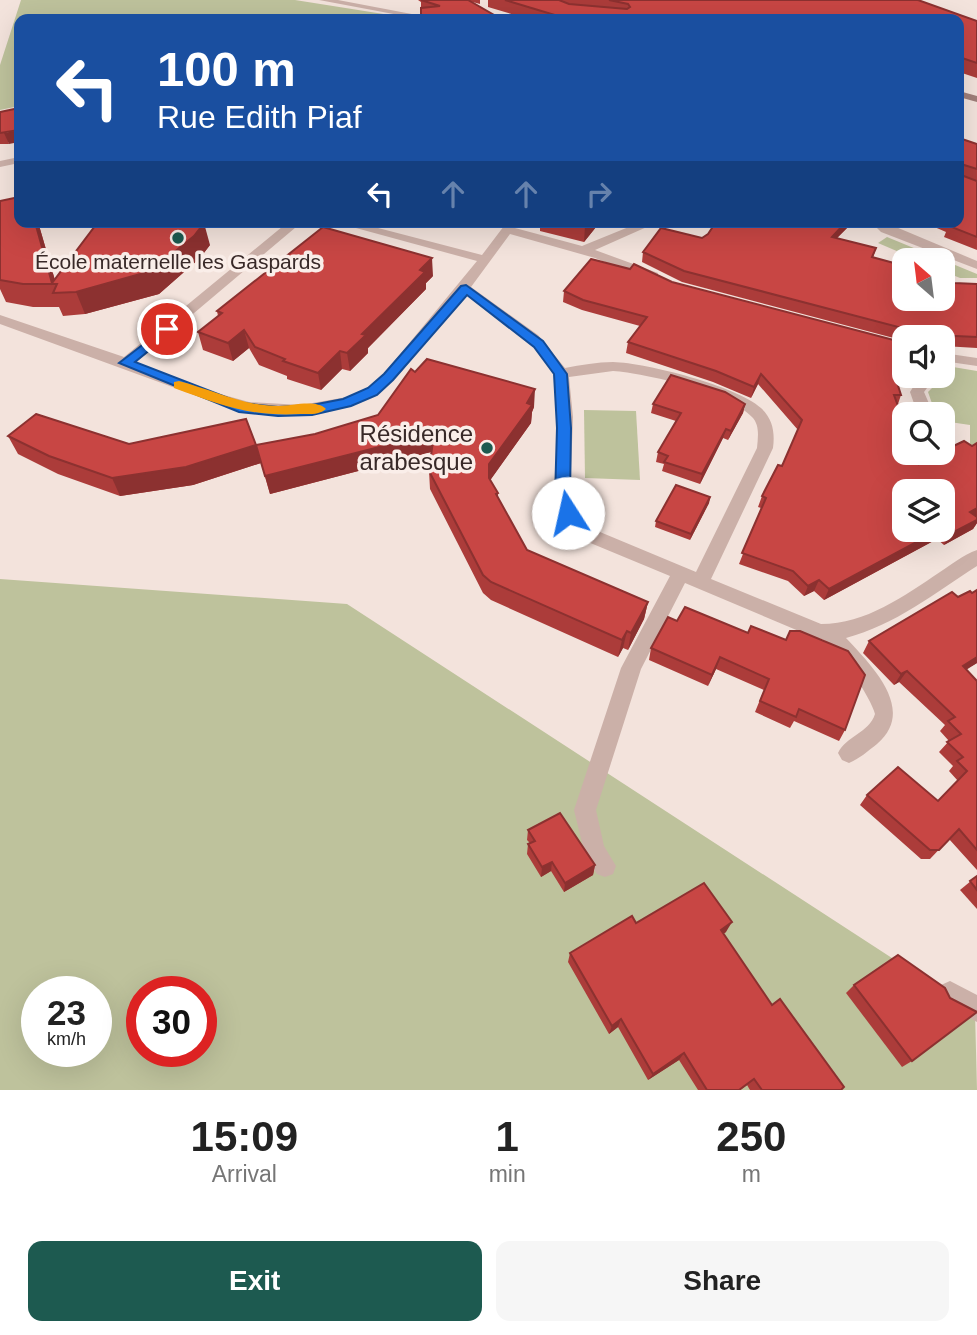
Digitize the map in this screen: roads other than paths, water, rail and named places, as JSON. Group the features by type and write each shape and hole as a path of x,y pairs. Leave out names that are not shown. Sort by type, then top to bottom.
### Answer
{"street":[{"path":"323,0 405,14"},
{"path":"126,363 289,228"},
{"path":"364,228 485,259"},
{"path":"0,319 126,363 239,407 278,411 312,410 346,403 372,391 389,377 466,289 508,228"},
{"path":"517,228 624,262 666,282"},
{"path":"585,249 637,228"},
{"path":"884,228 977,265"},
{"path":"466,289 539,344 561,374 564,428 562,498 568,513 578,526 594,537 700,583 820,632 831,634 866,625 977,557"},
{"path":"955,360 977,362"},
{"path":"561,374 616,366 635,368 738,399 756,411 768,430 765,448 700,583"},
{"path":"604,866 594,851 587,831 585,810 631,668 680,574"},
{"path":"831,634 879,693 886,709 883,724 849,753"},
{"path":"950,994 977,1009"}],"place":[{"name":"École maternelle les Gaspards","path":"178,238"},
{"name":"Résidence arabesque","path":"487,448"}]}
